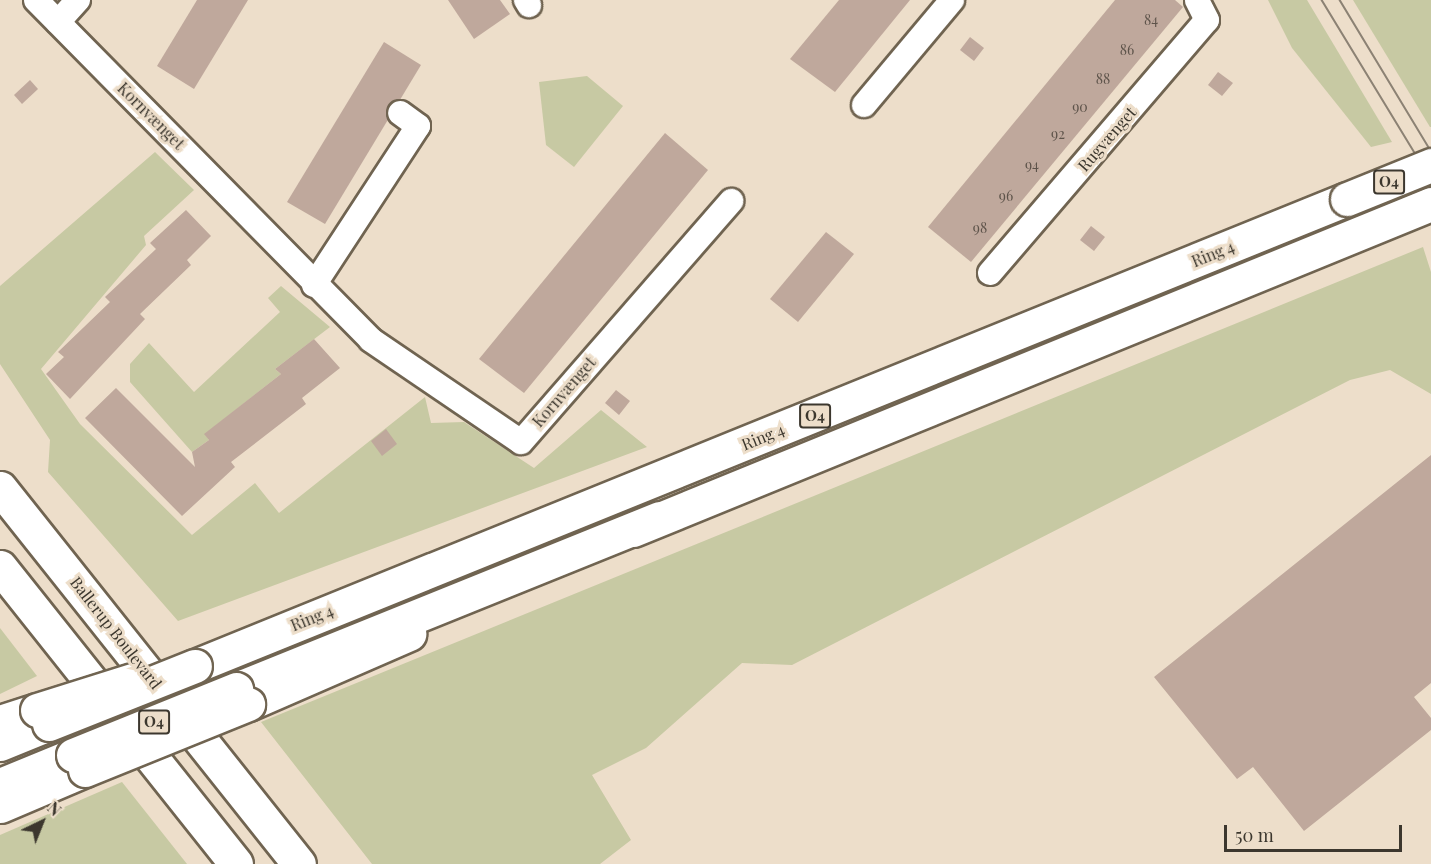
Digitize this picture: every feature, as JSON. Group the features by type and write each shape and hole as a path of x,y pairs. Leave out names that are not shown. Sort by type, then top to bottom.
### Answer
{"main road":[{"name":"Ring 4","path":"43,717 203,662 1431,165"},
{"name":"O4","path":"0,785 79,763 242,697 658,518 1431,204"},
{"name":"Ballerup Boulevard","path":"0,488 299,864"},
{"path":"0,567 236,864"},
{"name":"O4","path":"0,744 43,717"},
{"path":"0,722 43,717"},
{"path":"0,806 79,763"}],"street":[{"name":"Kornvænget","path":"36,0 314,285 371,340 521,442 731,201"},
{"path":"58,22 78,0"},
{"path":"864,105 952,0"},
{"name":"Rugvænget","path":"990,273 1207,20 1197,0"},
{"path":"314,285 418,126 400,113"}],"green space":[{"path":"1268,0 1307,0 1392,142 1371,147 1292,48"},
{"path":"1353,0 1431,0 1431,127 1430,127"},
{"path":"587,76 623,106 574,167 546,145 539,82"},
{"path":"155,152 194,190 144,236 146,245 41,369 80,424 192,535 255,483 279,513 425,397 431,423 464,422 534,468 601,410 647,447 178,621 48,472 50,440 0,364 0,286"},
{"path":"1423,247 1431,272 1431,394 1390,370 1350,380 792,665 742,663 646,748 592,775 631,840 600,864 372,864 261,722"},
{"path":"281,286 330,327 275,369 281,374 205,434 209,440 192,452 130,382 130,364 149,343 194,392 280,312 268,298"},
{"path":"0,628 37,676 0,694"},
{"path":"122,782 187,864 0,864 0,835"}],"building":[{"path":"197,0 248,0 194,89 157,66"},
{"path":"448,0 500,0 510,14 474,39"},
{"path":"839,0 910,0 835,92 790,59"},
{"path":"1115,0 1175,0 1183,7 971,262 928,227"},
{"path":"970,37 984,48 974,61 960,50"},
{"path":"384,42 421,65 325,224 287,202"},
{"path":"1218,72 1233,83 1222,96 1208,85"},
{"path":"30,80 38,89 22,104 14,95"},
{"path":"665,133 708,170 524,393 479,359"},
{"path":"186,210 211,236 187,260 191,265 140,314 145,319 70,399 46,374 64,357 58,352 110,302 105,297 156,249 150,243"},
{"path":"1091,226 1105,237 1094,251 1080,240"},
{"path":"826,232 854,254 798,322 770,299"},
{"path":"314,339 340,368 302,398 306,404 231,462 235,467 182,516 85,418 116,388 195,467 192,452 209,440 204,434 281,374 275,369"},
{"path":"616,390 630,401 619,415 605,403"},
{"path":"386,429 397,444 382,456 371,441"},
{"path":"1431,455 1431,683 1414,697 1431,718 1431,730 1304,831 1253,767 1237,779 1154,677"}],"tram line":[{"path":"1322,0 1431,179"},
{"path":"1340,0 1431,151"}]}
